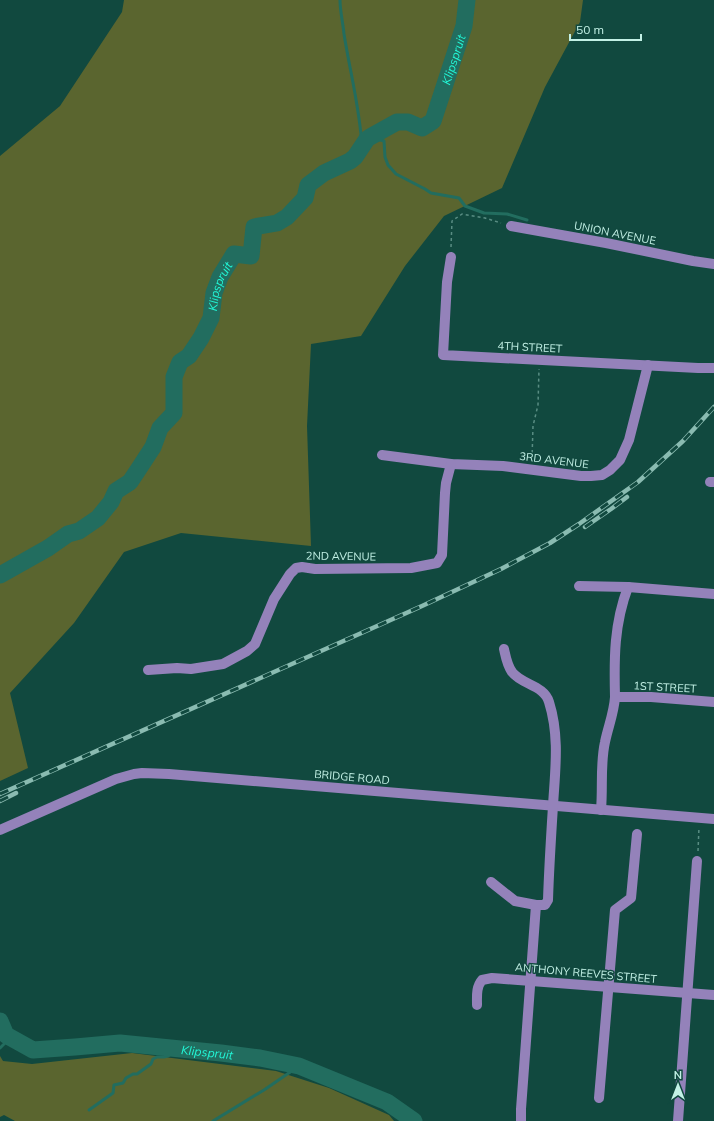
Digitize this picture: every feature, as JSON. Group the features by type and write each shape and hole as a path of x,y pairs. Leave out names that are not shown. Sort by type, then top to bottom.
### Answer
{"street":[{"name":"UNION AVENUE","path":"511,226 714,264"},
{"name":"4TH STREET","path":"451,257 447,282 443,355 714,368"},
{"name":"3RD AVENUE","path":"382,455 451,464 503,466 591,476 602,475 610,470 620,460 629,440 648,365"},
{"name":"2ND AVENUE","path":"148,670 177,668 191,669 224,664 247,651 255,644 274,599 290,574 296,568 411,568 437,563 442,556 445,493 451,464"},
{"path":"579,586 628,587 714,594"},
{"path":"601,810 602,760 615,697 616,637 620,612 628,587"},
{"path":"491,882 516,901 536,905 545,905 548,900 556,748 549,703 544,694 513,674 506,661 504,649"},
{"name":"1ST STREET","path":"615,697 650,697 714,702"},
{"name":"BRIDGE ROAD","path":"3,829 107,782 142,773 714,819"},
{"path":"599,1098 615,910 631,898 637,834"},
{"path":"678,1121 697,860"},
{"path":"521,1121 536,905"},
{"name":"ANTHONY REEVES STREET","path":"477,1005 479,983 482,980 492,978 714,995"}],"path":[{"path":"451,257 450,238 452,221 462,214 485,218 511,226"},
{"path":"532,470 533,426 538,405 540,360"},
{"path":"697,860 700,818"}],"green space":[{"path":"124,0 583,0 580,22 545,87 502,188 444,216 405,266 361,336 311,344 307,426 311,546 181,533 124,552 74,623 10,693 28,768 0,781 0,156 60,106 122,12"},
{"path":"132,1053 276,1071 329,1088 389,1115 394,1121 15,1121 4,1115 0,1117 0,1056 3,1061 32,1064"}],"waterway":[{"path":"340,0 362,147"},
{"name":"Klipspruit","path":"0,575 48,548 68,534 79,531 98,518 111,502 116,491 130,482 153,447 160,428 174,413 174,377 180,362 189,356 201,338 211,318 214,293 220,277 234,254 251,256 254,227 277,223 287,217 305,198 308,185 324,173 350,161 355,157 370,137 397,122 408,122 422,128 433,121 464,26 467,0"},
{"path":"370,137 384,141 385,157 388,165 396,174 431,193 459,198 465,206 484,213 507,214 527,220"},
{"name":"Klipspruit","path":"0,1021 6,1035 33,1050 120,1043 260,1058 299,1066 387,1102 414,1121"},
{"path":"0,1048 10,1038"},
{"path":"89,1110 113,1093 114,1085 123,1083 126,1078 133,1074 137,1074 151,1064 153,1059 168,1056 180,1049"},
{"path":"213,1121 264,1090 299,1066"}],"railway":[{"path":"0,794 422,606 501,569 550,543 638,482 683,441 714,407"},
{"path":"585,527 627,497"},
{"path":"0,801 16,793"}]}
